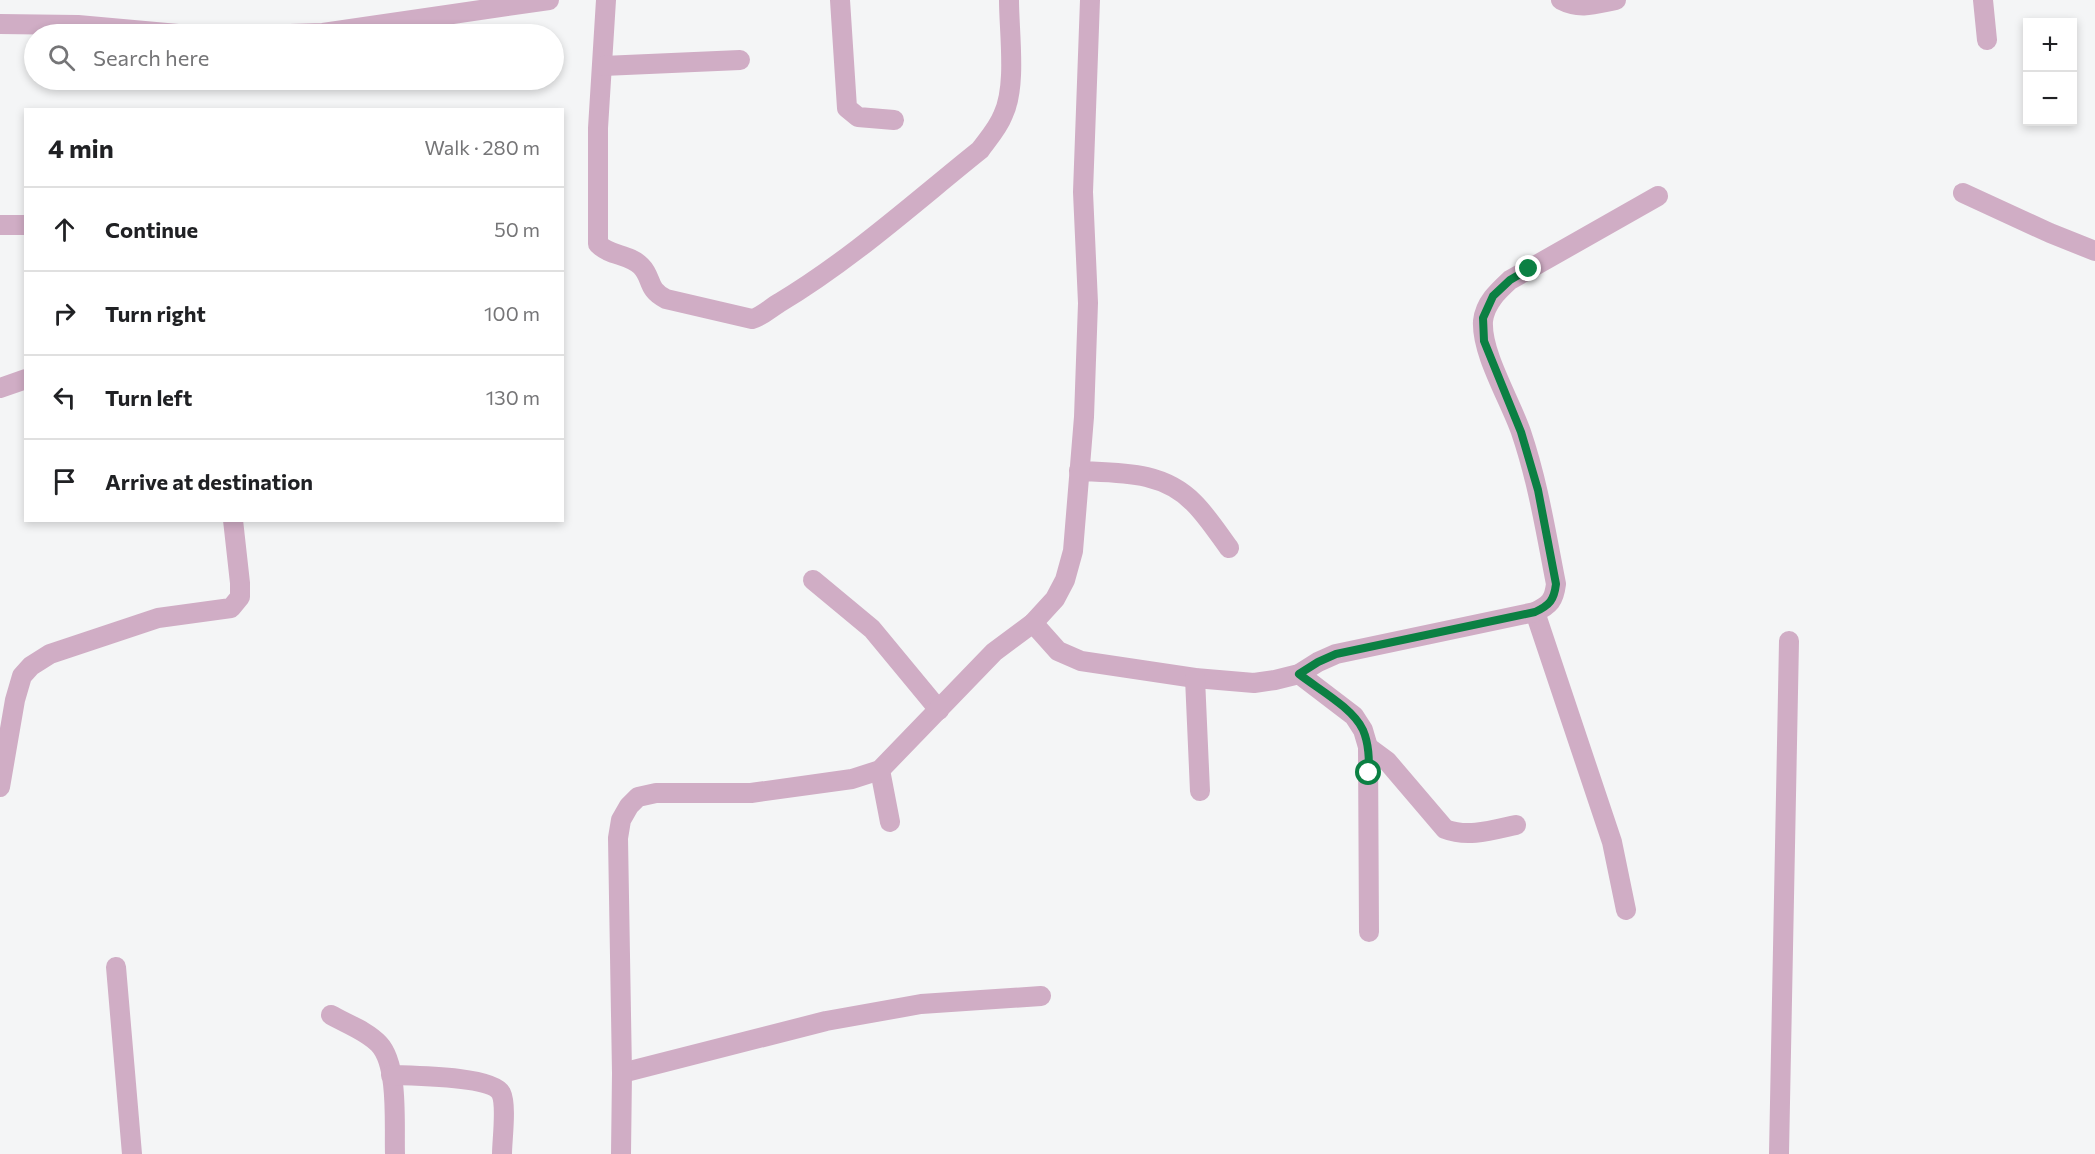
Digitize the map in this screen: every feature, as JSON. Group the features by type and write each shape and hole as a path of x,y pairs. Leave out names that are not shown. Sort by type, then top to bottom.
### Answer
{"street":[{"path":"377,24 510,2 549,0"},
{"path":"606,0 598,128 598,244 603,249 637,262 643,268 650,286 657,294 752,319 760,317 798,292 980,150 1004,115 1009,98 1009,0"},
{"path":"840,0 847,108 858,117 894,120"},
{"path":"621,1154 618,838 621,820 629,806 638,797 656,793 752,793 852,779 880,770 994,652 1033,623 1055,599 1065,580 1073,551 1088,303 1083,192 1090,0"},
{"path":"1561,0 1572,6 1587,6 1616,0"},
{"path":"1983,0 1987,40"},
{"path":"0,24 24,24"},
{"path":"603,66 740,60"},
{"path":"1963,192 2050,233 2095,251"},
{"path":"1033,623 1058,651 1081,661 1195,678 1254,683 1299,674 1336,654 1535,612 1548,606 1555,597 1556,584 1538,490 1521,432 1484,341 1483,318 1493,296 1510,280 1658,196"},
{"path":"0,225 24,225"},
{"path":"0,388 24,380"},
{"path":"1079,471 1138,474 1160,479 1178,489 1195,504 1229,548"},
{"path":"0,787 15,700 22,676 31,666 50,654 158,618 231,608 240,597 233,522"},
{"path":"813,580 872,628 939,710"},
{"path":"1535,612 1612,842 1626,910"},
{"path":"1779,1154 1789,641"},
{"path":"1299,674 1354,716 1363,730 1368,747 1369,932"},
{"path":"1195,678 1200,791"},
{"path":"1368,747 1387,761 1445,829 1455,833 1469,834 1516,825"},
{"path":"880,770 890,822"},
{"path":"116,967 132,1154"},
{"path":"622,1073 826,1021 921,1004 1041,996"},
{"path":"331,1015 380,1044 388,1057 395,1154"},
{"path":"391,1075 467,1080 488,1084 497,1089 504,1103 502,1154"}],"route":[{"path":"1369,773 1368,747 1363,730 1354,716 1299,674 1336,654 1535,612 1548,606 1555,597 1556,584 1538,490 1521,432 1484,341 1483,318 1493,296 1510,280 1529,269"}]}
